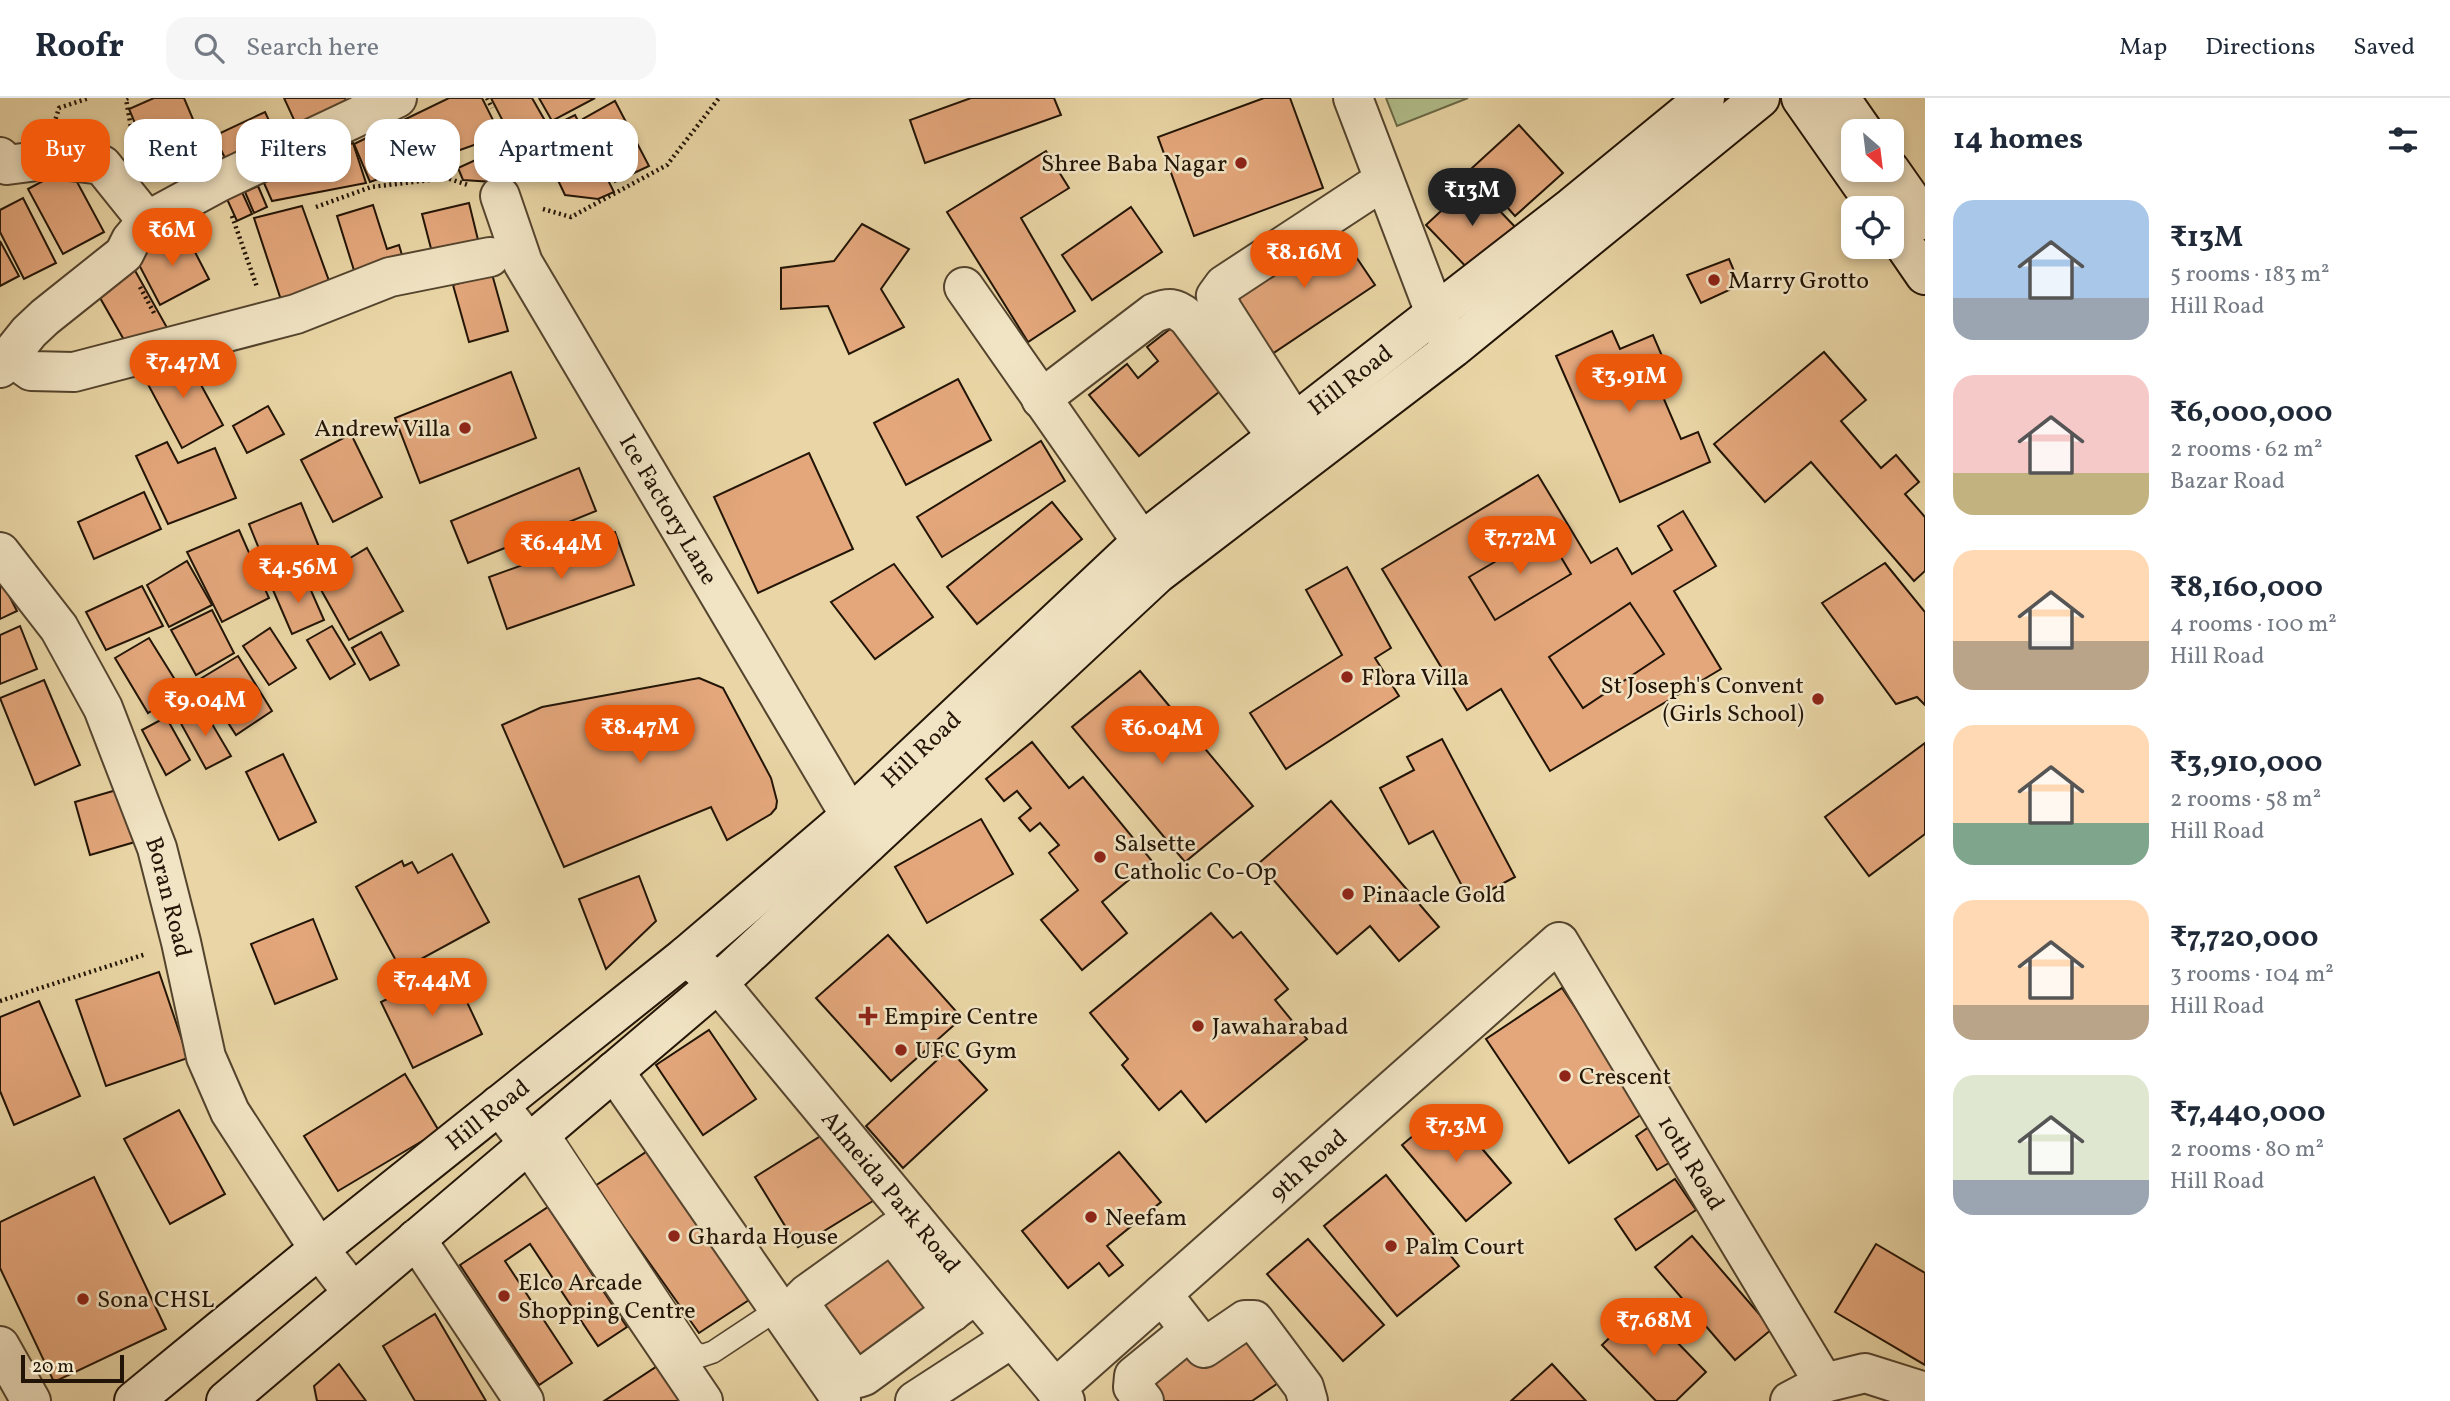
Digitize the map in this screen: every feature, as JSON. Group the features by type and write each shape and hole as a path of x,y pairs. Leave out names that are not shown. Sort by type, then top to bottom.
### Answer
{"street":[{"path":"222,181 397,98"},
{"path":"1353,98 1435,313 1452,348"},
{"name":"Hill Road","path":"226,1401 718,983 858,830 1285,429 1572,207 1705,98"},
{"name":"Hill Road","path":"1151,556 1452,348 1760,98"},
{"path":"1801,98 1870,196"},
{"path":"1840,98 1855,119"},
{"path":"0,157 8,165 53,159 102,165 147,221"},
{"path":"1285,429 1216,296 1224,285 1384,180"},
{"path":"219,182 147,221 131,240 124,254 45,317 5,362 31,371 74,372 296,314 390,276 490,257"},
{"path":"1898,182 1925,220"},
{"name":"Ice Factory Lane","path":"500,196 523,263 858,830"},
{"path":"1904,242 1922,263"},
{"path":"964,287 1151,556"},
{"path":"1041,399 1154,313 1167,307 1178,309 1188,318 1285,429"},
{"name":"Boran Road","path":"0,552 59,628 99,698 157,848 206,1058 230,1112 318,1249 353,1293"},
{"name":"Hill Road","path":"134,1401 318,1249 686,956 858,830"},
{"name":"9th Road","path":"1060,1395 1162,1294 1559,942"},
{"name":"10th Road","path":"1559,942 1824,1383"},
{"name":"Almeida Park Road","path":"686,956 718,983 902,1226 964,1303 1012,1338 1060,1395"},
{"path":"614,1071 841,1399"},
{"path":"499,1105 537,1137 703,1401"},
{"path":"902,1226 802,1300 802,1307 851,1375 858,1378 864,1376 964,1303"},
{"path":"416,1239 524,1401"},
{"path":"1162,1294 1204,1348 1245,1320 1254,1320 1304,1387 1308,1401"},
{"path":"1144,1401 1133,1387 1134,1376 1189,1331"},
{"path":"915,1401 1012,1338"},
{"path":"0,1346 31,1401"},
{"path":"1790,1401 1824,1383 1865,1373 1925,1392"}],"lane":[{"path":"537,1137 692,1351 701,1356 713,1352 778,1309"}],"path":[{"path":"487,98 492,108"},
{"path":"219,182 269,321"},
{"path":"124,254 170,345"},
{"path":"0,1001 181,942"}],"green space":[{"path":"1386,98 1468,98 1397,126"}],"building":[{"path":"154,98 184,98 193,119 133,119 129,109"},
{"path":"284,98 345,98 351,112 336,119 294,119"},
{"path":"449,98 482,98 492,119 474,119 474,145 460,150 460,119 406,119"},
{"path":"491,98 532,98 544,119 502,119"},
{"path":"539,98 595,98 556,119 551,119"},
{"path":"971,98 1054,98 1061,115 925,163 910,120"},
{"name":"Shree Baba Nagar","path":"1264,98 1290,98 1323,188 1194,236 1158,137"},
{"path":"615,101 624,119 583,119"},
{"path":"265,112 268,119 250,119"},
{"path":"1519,125 1563,173 1515,216 1472,168"},
{"path":"236,126 236,163 229,166 222,152 222,132"},
{"path":"365,139 365,170 354,144"},
{"path":"353,143 366,183 272,201 264,182 351,182"},
{"path":"638,145 649,166 638,171"},
{"path":"1046,151 1069,188 1021,218 1075,311 1028,342 947,212"},
{"path":"474,161 474,181 463,180 460,167"},
{"path":"236,179 252,214 237,221 221,186"},
{"path":"41,182 77,182 104,232 63,254 28,189"},
{"path":"559,182 609,182 614,192 598,199 565,195"},
{"path":"1472,182 1519,231 1473,274 1426,225"},
{"path":"258,186 267,207 254,213 245,192"},
{"path":"23,198 56,263 24,279 0,232 0,210"},
{"path":"469,203 480,248 434,260 422,214"},
{"path":"373,205 387,249 399,245 405,265 357,280 337,216"},
{"path":"302,206 333,292 284,309 254,218"},
{"path":"1131,207 1162,252 1092,300 1062,255"},
{"path":"862,224 909,249 881,289 904,327 849,354 828,306 781,309 781,268 834,261"},
{"path":"1336,227 1375,285 1272,354 1233,295"},
{"path":"184,231 209,279 160,305 135,257"},
{"path":"0,241 19,276 0,286"},
{"name":"Marry Grotto","path":"1729,259 1740,285 1701,303 1687,275"},
{"path":"133,267 170,333 132,354 95,289"},
{"path":"492,274 508,331 469,342 453,285"},
{"path":"1179,322 1229,384 1139,456 1089,395 1127,364 1138,378 1158,361 1147,347"},
{"path":"1612,331 1620,349 1653,335 1668,370 1654,376 1681,439 1698,432 1710,462 1620,502 1556,356"},
{"path":"183,352 223,425 182,448 143,375"},
{"path":"1824,352 1866,400 1841,421 1881,468 1896,455 1919,482 1905,494 1925,517 1925,571 1914,581 1811,462 1765,502 1714,444"},
{"name":"Andrew Villa","path":"511,372 536,438 420,483 395,418"},
{"path":"958,379 991,440 906,485 874,423"},
{"path":"268,406 284,434 247,453 233,426"},
{"path":"351,434 382,497 333,522 301,460"},
{"path":"1041,441 1065,481 942,557 917,517"},
{"path":"167,442 178,463 215,448 236,498 168,524 136,456"},
{"path":"809,453 853,549 758,593 714,497"},
{"path":"579,468 596,511 468,563 451,521"},
{"path":"1538,475 1591,563 1617,548 1632,574 1672,550 1658,526 1683,511 1716,566 1674,591 1721,669 1550,771 1501,689 1467,710 1382,569"},
{"path":"144,492 161,529 94,559 78,522"},
{"path":"1052,502 1082,539 977,624 947,587"},
{"path":"301,503 326,564 274,586 249,524"},
{"path":"239,530 269,598 222,622 187,552"},
{"path":"615,532 634,585 507,629 489,577"},
{"path":"1546,532 1571,574 1495,620 1469,577"},
{"path":"367,548 403,611 349,640 315,579"},
{"path":"187,561 212,605 169,627 147,585"},
{"path":"1885,563 1925,612 1925,705 1917,697 1896,704 1822,603"},
{"path":"894,564 933,617 875,659 831,602"},
{"name":"Flora Villa","path":"1347,567 1391,648 1375,658 1399,696 1286,769 1250,713 1342,655 1306,590"},
{"path":"305,577 324,620 292,634 273,590"},
{"path":"0,578 17,611 0,619"},
{"path":"142,586 163,626 106,650 86,612"},
{"path":"1630,603 1664,654 1583,708 1549,657"},
{"path":"212,610 234,653 196,675 171,630"},
{"path":"20,626 37,669 0,684 0,635"},
{"path":"332,626 355,664 330,679 307,640"},
{"path":"270,628 296,668 269,685 243,646"},
{"path":"381,632 399,665 370,680 352,648"},
{"path":"149,638 182,691 148,713 115,658"},
{"path":"238,656 272,711 236,735 200,679"},
{"path":"1140,671 1253,806 1185,862 1072,727"},
{"path":"699,678 723,688 771,778 777,801 776,808 771,814 727,840 711,807 564,867 502,725 542,707"},
{"path":"44,680 80,765 35,785 0,698"},
{"path":"202,707 231,756 206,769 179,720"},
{"path":"166,717 190,760 166,775 142,730"},
{"path":"1442,739 1515,877 1470,901 1433,831 1409,844 1380,788 1414,770 1407,757"},
{"name":"Salsette Catholic Co-Op","path":"1032,742 1069,788 1083,777 1152,861 1102,902 1127,933 1082,970 1041,920 1078,890 1049,853 1059,845 1040,823 1030,831 1019,818 1031,808 1017,791 1004,801 986,779"},
{"path":"1925,743 1925,834 1869,876 1825,817"},
{"path":"283,754 316,822 279,840 246,772"},
{"path":"120,789 135,842 90,855 75,802"},
{"name":"Pinaacle Gold","path":"1331,801 1439,927 1399,961 1370,926 1337,954 1259,863"},
{"path":"981,819 1013,874 927,923 895,867"},
{"path":"452,854 489,922 401,970 356,887 402,861 404,866 412,862 418,873"},
{"path":"639,876 656,921 606,969 579,899"},
{"name":"Jawaharabad","path":"1211,913 1233,938 1241,932 1288,989 1275,1000 1307,1039 1206,1122 1181,1091 1159,1110 1122,1065 1128,1059 1090,1013"},
{"path":"313,919 337,979 275,1004 251,944"},
{"path":"888,935 962,1018 891,1081 816,998"},
{"path":"451,968 482,1034 413,1068 381,1002"},
{"path":"159,972 188,1058 106,1086 76,1000"},
{"name":"Crescent","path":"1562,988 1645,1112 1569,1163 1486,1039"},
{"path":"39,1001 80,1096 14,1125 0,1091 0,1017"},
{"path":"709,1030 756,1099 703,1135 656,1065"},
{"path":"949,1049 987,1090 903,1168 866,1126"},
{"path":"405,1074 439,1131 338,1191 304,1136"},
{"path":"1447,1107 1511,1183 1466,1221 1402,1145"},
{"path":"179,1110 225,1194 170,1224 124,1139"},
{"path":"1656,1122 1679,1157 1657,1170 1636,1136"},
{"path":"832,1129 876,1199 798,1247 755,1177"},
{"name":"Gharda House","path":"652,1148 752,1298 699,1333 595,1186"},
{"name":"Neefam","path":"1119,1152 1161,1202 1107,1246 1123,1265 1109,1276 1099,1263 1068,1288 1022,1231"},
{"name":"Palm Court","path":"1386,1175 1459,1266 1397,1316 1324,1226"},
{"name":"Sona CHSL","path":"94,1177 166,1329 54,1382 0,1268 0,1222"},
{"path":"1675,1179 1696,1210 1636,1250 1615,1219"},
{"name":"Elco Arcade Shopping Centre","path":"548,1207 627,1327 598,1346 530,1244 505,1261 572,1363 539,1385 460,1265"},
{"path":"1692,1236 1772,1329 1735,1360 1655,1267"},
{"path":"1308,1239 1384,1325 1343,1361 1267,1274"},
{"path":"1876,1244 1925,1273 1925,1365 1835,1312"},
{"path":"898,1249 940,1307 857,1367 815,1308"},
{"path":"1642,1306 1706,1372 1676,1401 1656,1401 1602,1345"},
{"path":"435,1314 486,1401 415,1401 383,1346"},
{"path":"1248,1329 1284,1379 1252,1401 1151,1401 1136,1379"},
{"path":"665,1361 691,1401 604,1401"},
{"path":"339,1364 366,1401 317,1401 314,1386"},
{"path":"1552,1364 1586,1401 1511,1401"}],"place":[{"name":"Shree Baba Nagar","path":"1241,163"},
{"name":"Marry Grotto","path":"1714,280"},
{"name":"Andrew Villa","path":"465,428"},
{"name":"Flora Villa","path":"1347,677"},
{"name":"St Joseph's Convent (Girls School)","path":"1818,699"},
{"name":"Salsette Catholic Co-Op","path":"1100,857"},
{"name":"Pinaacle Gold","path":"1348,894"},
{"name":"Empire Centre","path":"868,1016"},
{"name":"Jawaharabad","path":"1198,1026"},
{"name":"UFC Gym","path":"901,1050"},
{"name":"Crescent","path":"1565,1076"},
{"name":"Neefam","path":"1091,1217"},
{"name":"Gharda House","path":"674,1236"},
{"name":"Palm Court","path":"1391,1246"},
{"name":"Elco Arcade Shopping Centre","path":"504,1296"},
{"name":"Sona CHSL","path":"83,1299"}]}
